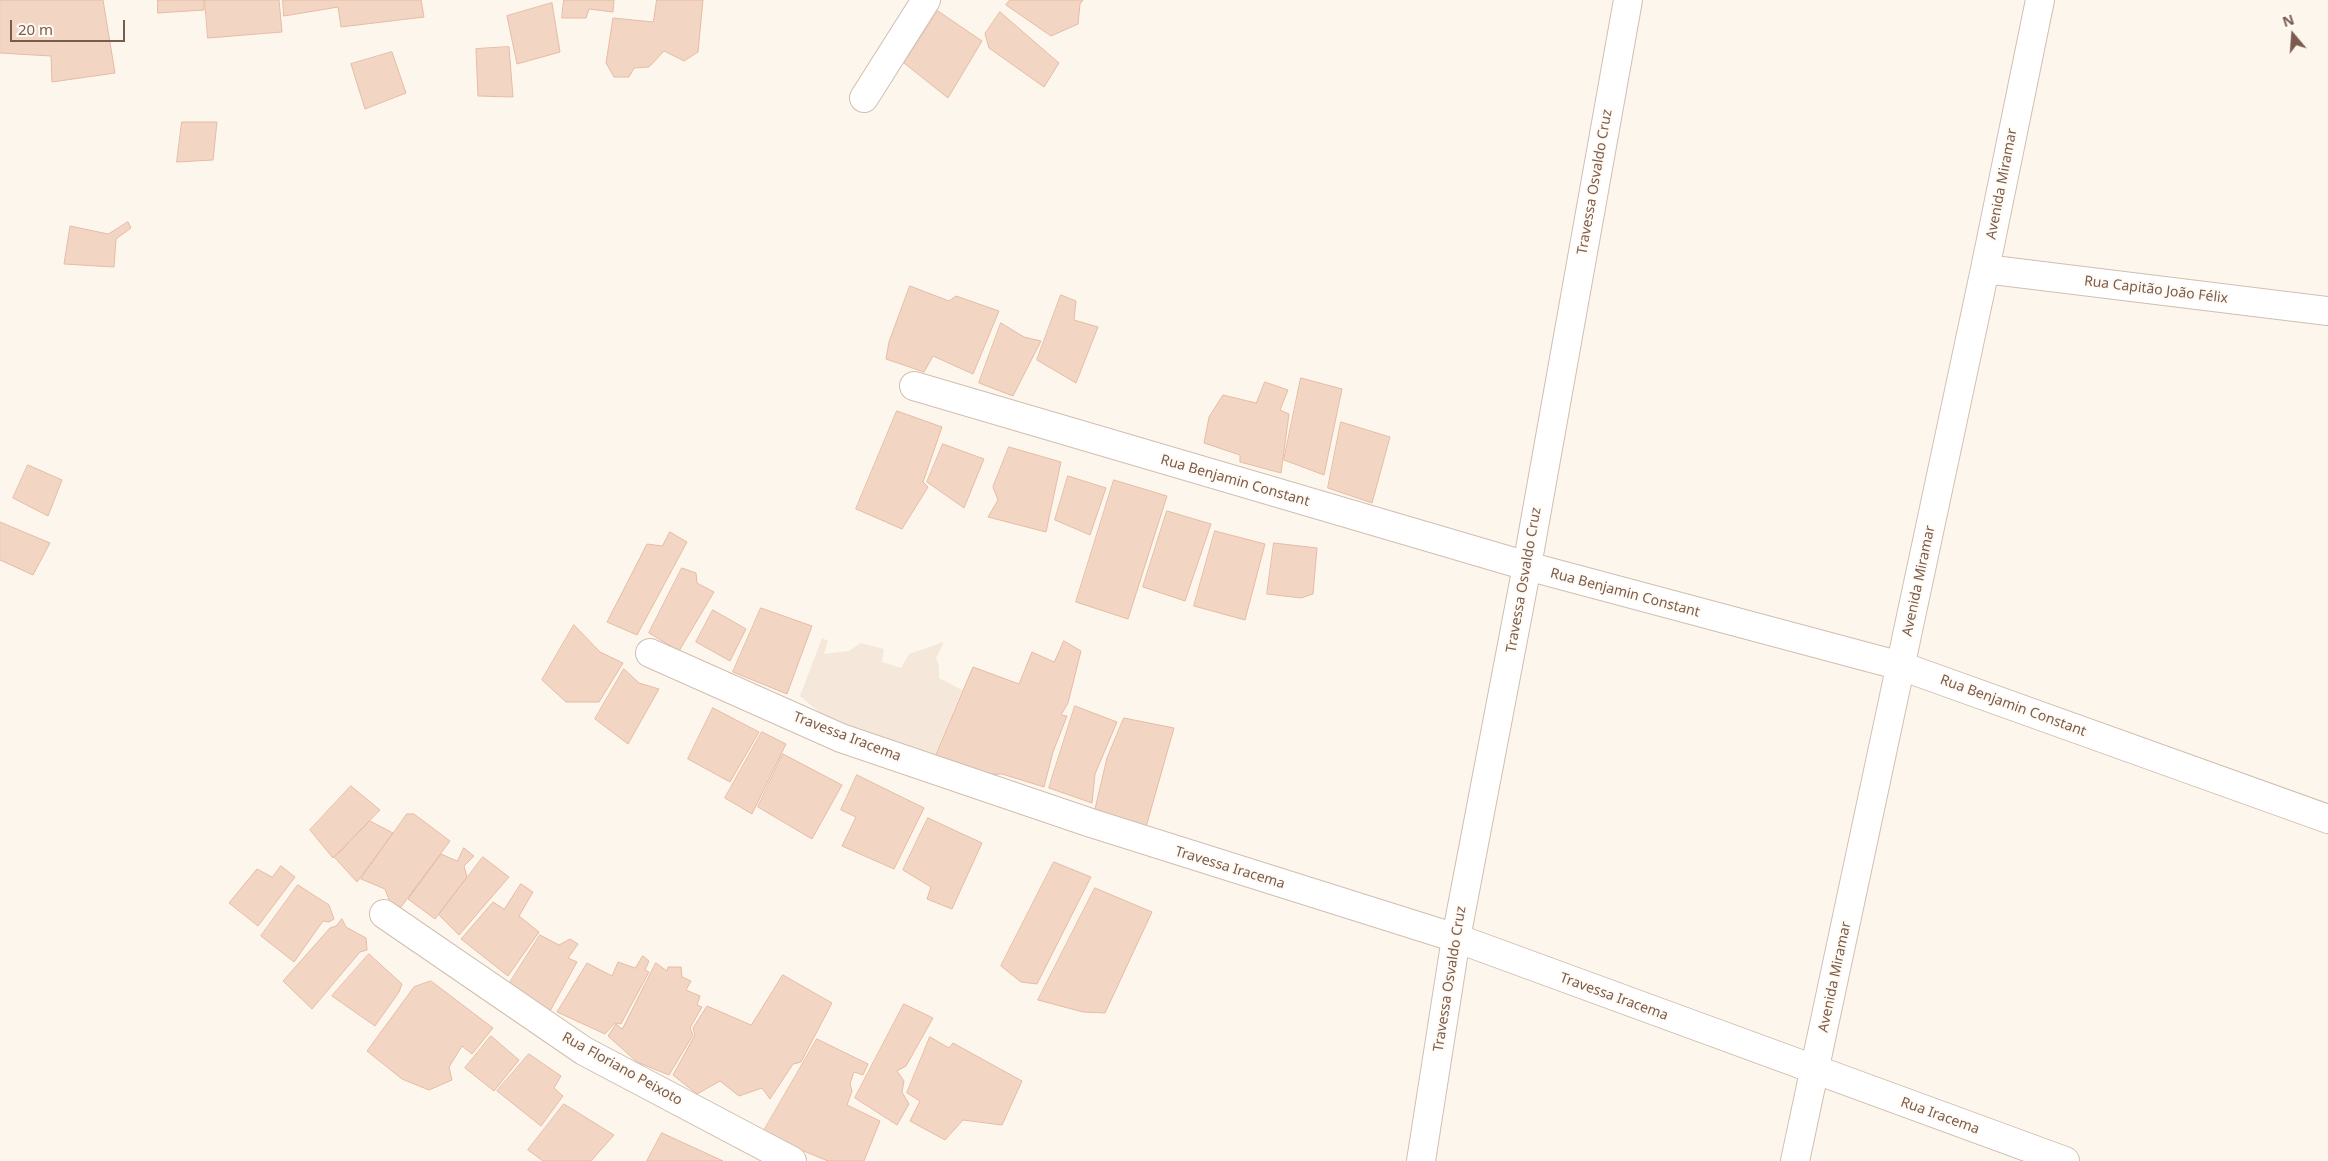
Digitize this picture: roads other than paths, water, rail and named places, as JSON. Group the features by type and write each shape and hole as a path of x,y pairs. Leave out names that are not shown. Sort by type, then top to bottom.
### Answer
{"street":[{"path":"864,98 926,0"},
{"name":"Travessa Osvaldo Cruz","path":"1421,1161 1456,938 1526,566 1628,0"},
{"name":"Avenida Miramar","path":"1795,1161 1985,269 2040,0"},
{"name":"Rua Capitão João Félix","path":"1985,269 2328,311"},
{"name":"Rua Benjamin Constant","path":"914,386 1526,566 1901,666 2328,819"},
{"name":"Travessa Iracema","path":"650,653 841,738 1091,824 1456,938 1815,1070"},
{"name":"Rua Floriano Peixoto","path":"384,914 584,1051 792,1161"},
{"name":"Rua Iracema","path":"1815,1070 2065,1161"}]}
